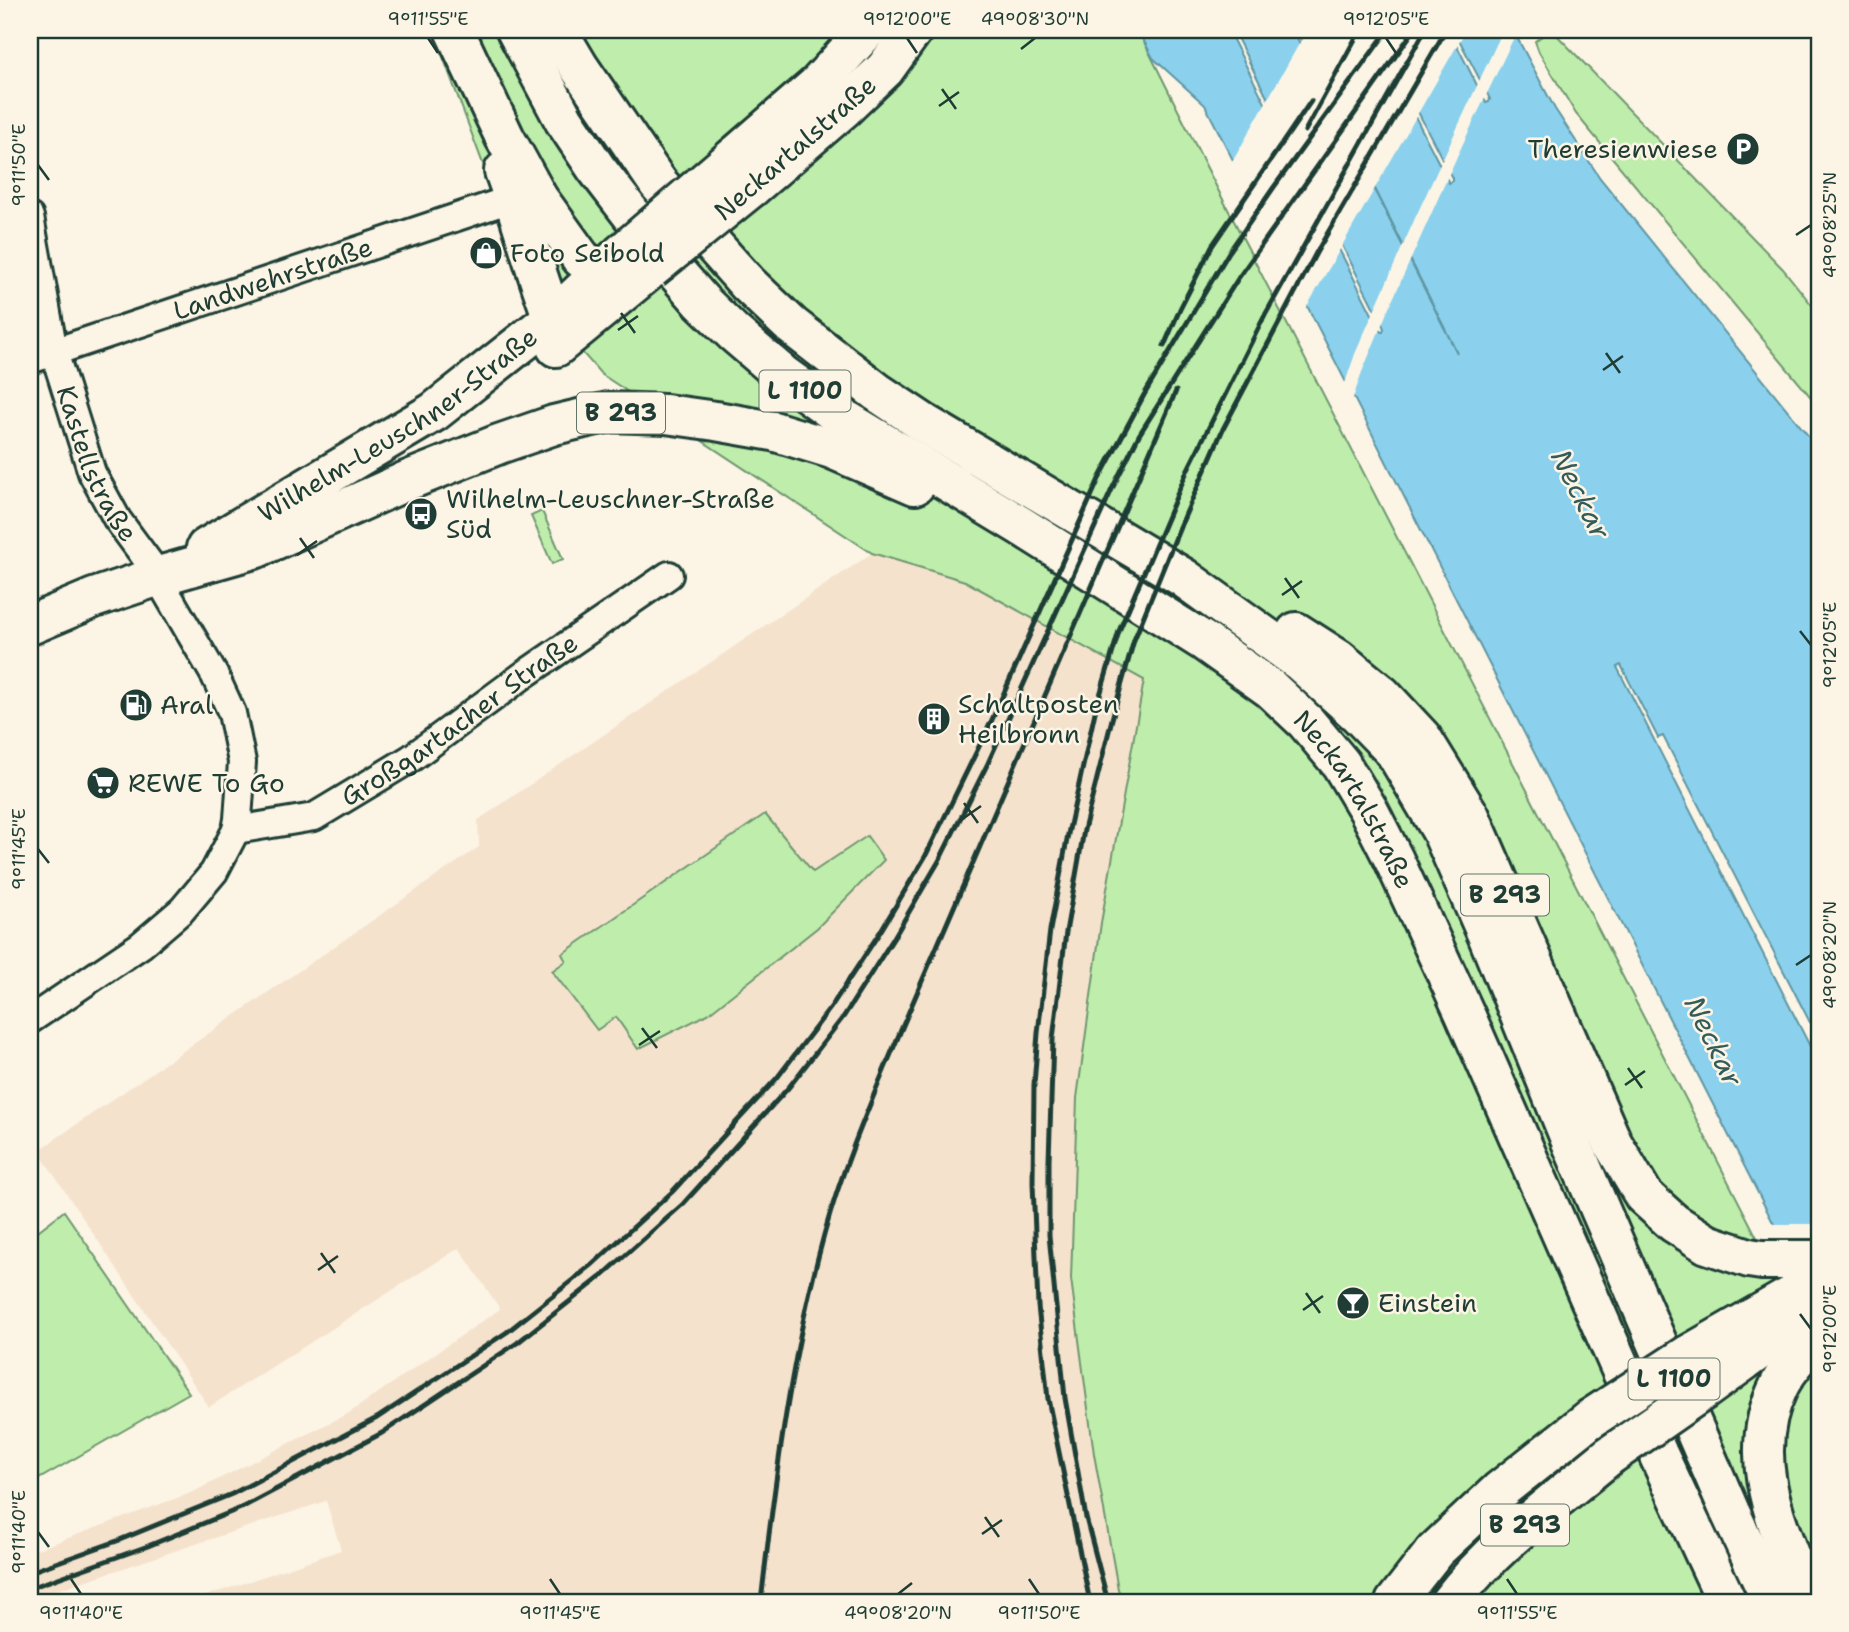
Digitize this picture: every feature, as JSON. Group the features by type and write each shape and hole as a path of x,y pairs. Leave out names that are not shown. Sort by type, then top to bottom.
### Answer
{"main road":[{"path":"453,30 514,198 553,318"},
{"path":"453,30 505,138 538,198 581,258 626,270"},
{"name":"Neckartalstraße","path":"516,30 564,120 596,168 650,240 702,302 734,333 783,375 841,417 1205,642 1271,689 1306,722 1341,764 1394,860 1686,1517 1727,1602"},
{"name":"Neckartalstraße","path":"557,30 579,67 659,183 748,284 790,325 877,392 925,424 1184,578 1299,661 1395,752 1441,830 1488,937 1577,1156 1730,1512 1772,1602"},
{"name":"Neckartalstraße","path":"582,30 639,156"},
{"name":"Neckartalstraße","path":"743,172 867,30"},
{"name":"Neckartalstraße","path":"349,506 485,406 626,270 743,172 844,108 885,69 913,30"},
{"name":"Wilhelm-Leuschner-Straße","path":"159,576 435,412 553,318 626,270"},
{"name":"Wilhelm-Leuschner-Straße","path":"30,625 94,598 257,548 349,506 499,444 554,425 609,412 666,415 773,431 832,449 900,479 1021,526"},
{"name":"Neckartalstraße","path":"1184,578 1262,611 1338,659 1382,695 1422,738 1470,816 1614,1144 1644,1196 1674,1223 1707,1244 1762,1260 1819,1260"},
{"path":"1808,1602 1772,1507 1765,1479 1764,1450 1771,1406 1804,1326 1819,1280"},
{"path":"1395,1602 1435,1551 1499,1491 1590,1419 1688,1355 1804,1326"},
{"name":"B 293","path":"1450,1602 1465,1582 1516,1533 1609,1456 1762,1348 1804,1326"},
{"name":"B 293","path":"1686,1517 1707,1602"}],"street":[{"name":"Landwehrstraße","path":"42,356 514,198"},
{"name":"Kastellstraße","path":"30,217 42,356 92,473 117,519 159,576"},
{"name":"Großgartacher Straße","path":"236,830 314,817 410,759 525,674 669,575"},
{"path":"30,1020 141,945 182,910 214,872 236,830 242,762 232,713 215,676 159,576"}],"shaded area":[{"path":"872,553 965,581 1144,680 1101,923 1077,1098 1071,1279 1094,1454 1118,1589 1123,1602 188,1602 341,1550 326,1501 30,1599 30,1552 193,1492 349,1413 500,1309 459,1248 209,1407 38,1151 479,847 478,820"}],"green space":[{"path":"433,30 1138,30 1819,1358 1819,1602 1123,1602 1118,1589 1094,1454 1071,1279 1077,1098 1101,923 1144,680 965,581 872,553 601,374 532,295"},
{"path":"1550,30 1783,269 1819,314 1819,407 1576,114 1535,41"},
{"path":"542,511 563,559 552,564 531,516"},
{"path":"765,814 813,872 867,836 884,860 817,928 708,1014 638,1049 616,1017 597,1030 552,971 566,961 562,954"},
{"path":"64,1211 189,1393 30,1484 30,1237"}],"water":[{"name":"Neckar","path":"1138,30 1228,30 1383,332 1384,328 1233,30 1293,30 1457,353 1296,30 1371,30 1449,183 1452,178 1376,30 1449,30 1486,103 1490,99 1454,30 1513,30 1555,109 1600,178 1819,449 1819,1040 1663,736 1658,738 1621,665 1617,667 1819,1064 1819,1313 1205,105 1153,58"}],"pier":[{"path":"1307,30 1466,30 1305,310 1231,164"},
{"path":"1503,30 1517,31 1388,310 1352,401 1344,386 1355,354"},
{"path":"1769,1223 1819,1224 1819,1317 1816,1315"}],"railway":[{"path":"1305,131 1360,30"},
{"path":"30,1572 117,1541 232,1494 377,1418 507,1332 593,1264 672,1192 777,1078 831,1007 925,857 991,722 1099,479 1144,395 1229,252 1388,30"},
{"path":"30,1588 148,1546 241,1508 382,1433 517,1343 602,1276 683,1204 789,1087 844,1016 939,861 988,763 1139,435 1239,277 1414,30"},
{"path":"1090,1602 1048,1399 1038,1306 1033,1183 1034,1085 1038,1033 1050,930 1068,834 1095,712 1119,631 1188,469 1264,317 1425,30"},
{"path":"1108,1602 1086,1518 1065,1398 1049,1235 1053,1039 1066,932 1084,830 1134,640 1223,429 1316,253 1446,30"},
{"path":"1164,346 1212,246 1311,101"},
{"path":"761,1602 778,1463 793,1371 812,1280 840,1183 901,1030 1176,391"}],"place":[{"name":"Theresienwiese","path":"1743,149"},
{"name":"Foto Seibold","path":"486,253"},
{"name":"Wilhelm-Leuschner-Straße Süd","path":"421,514"},
{"name":"Aral","path":"136,705"},
{"name":"Schaltposten Heilbronn","path":"934,719"},
{"name":"REWE To Go","path":"103,783"},
{"name":"Einstein","path":"1353,1303"}]}
